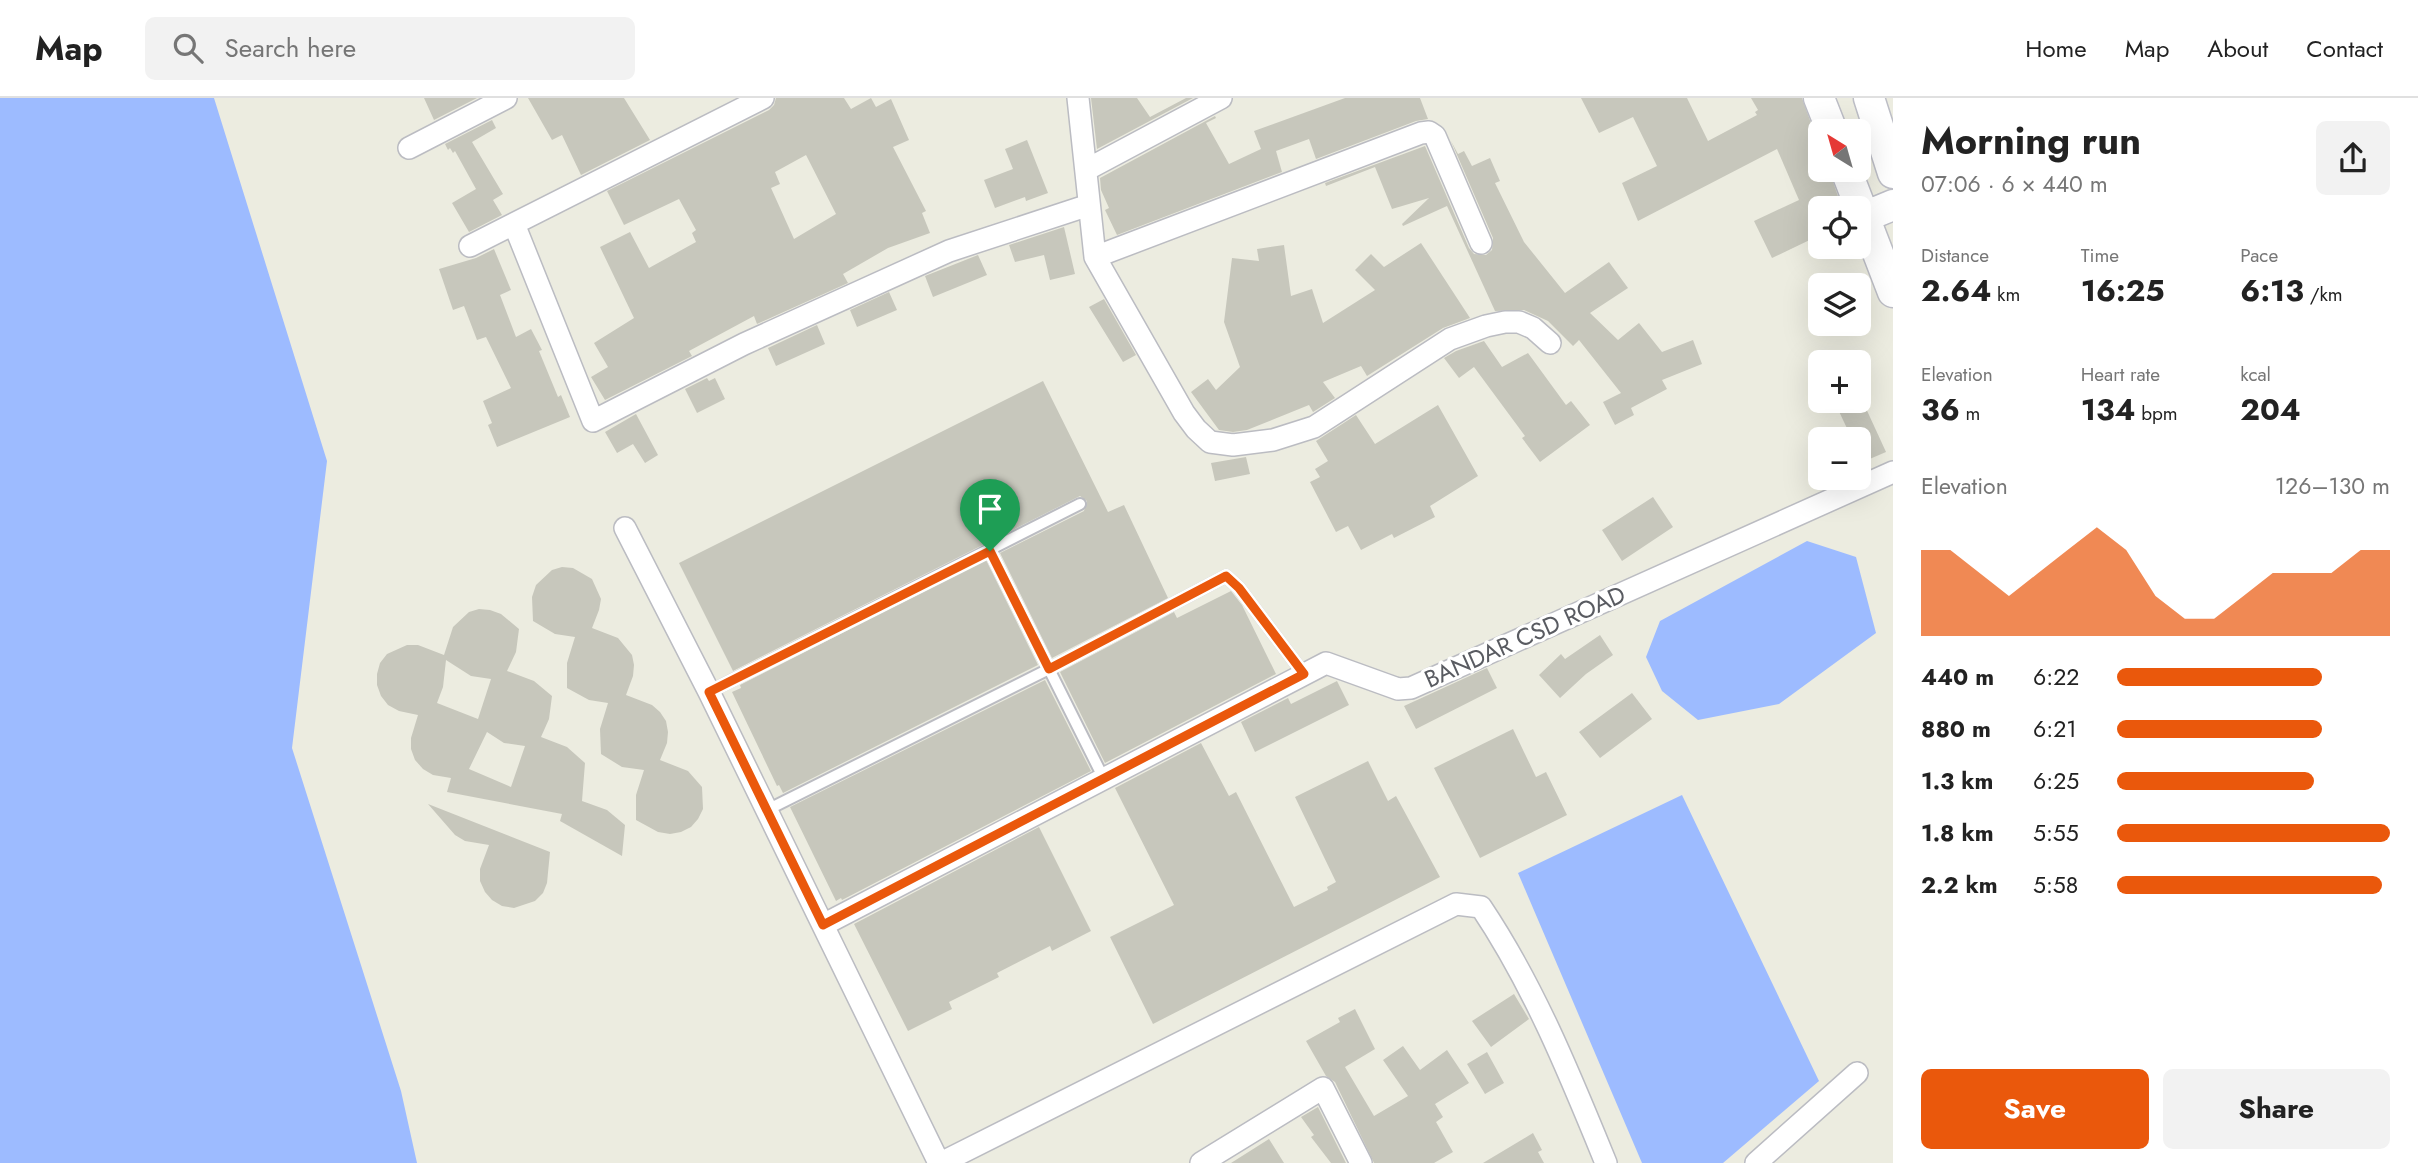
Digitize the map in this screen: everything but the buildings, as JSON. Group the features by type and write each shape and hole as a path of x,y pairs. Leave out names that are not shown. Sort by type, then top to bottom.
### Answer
{"main road":[{"path":"1819,98 1827,119"},
{"path":"1869,98 1893,173"},
{"path":"1871,214 1893,205"},
{"path":"1871,235 1893,292"}],"street":[{"path":"409,148 506,98"},
{"path":"470,246 764,98"},
{"path":"1079,98 1095,257 1184,414 1210,442 1233,446 1273,440 1314,427 1450,339 1486,326 1519,322 1532,328 1550,343"},
{"path":"1086,170 1221,98"},
{"path":"1095,257 1429,132 1435,136 1481,243"},
{"path":"514,224 593,421 744,344 949,251 1089,205"},
{"name":"BANDAR CSD ROAD","path":"823,925 1327,663 1398,689 1411,688 1893,472"},
{"path":"625,528 709,692 940,1163 1456,904 1481,907 1503,941 1561,1055 1606,1163"},
{"path":"1756,1163 1857,1073"},
{"path":"1202,1163 1323,1088 1362,1163"}],"lane":[{"path":"709,692 1080,504"},
{"path":"990,551 1104,779"},
{"path":"767,810 1049,669 1226,576 1239,588 1304,674"}],"water":[{"path":"0,98 214,98 327,461 292,748 401,1091 417,1163 0,1163"},
{"path":"1807,541 1856,557 1876,633 1779,704 1698,720 1662,691 1646,657 1660,621"},
{"path":"1682,795 1819,1081 1723,1163 1642,1163 1518,873"}],"route":[{"path":"990,551 1049,669 1226,576 1239,588 1304,674 823,925 709,692 990,551"}]}
